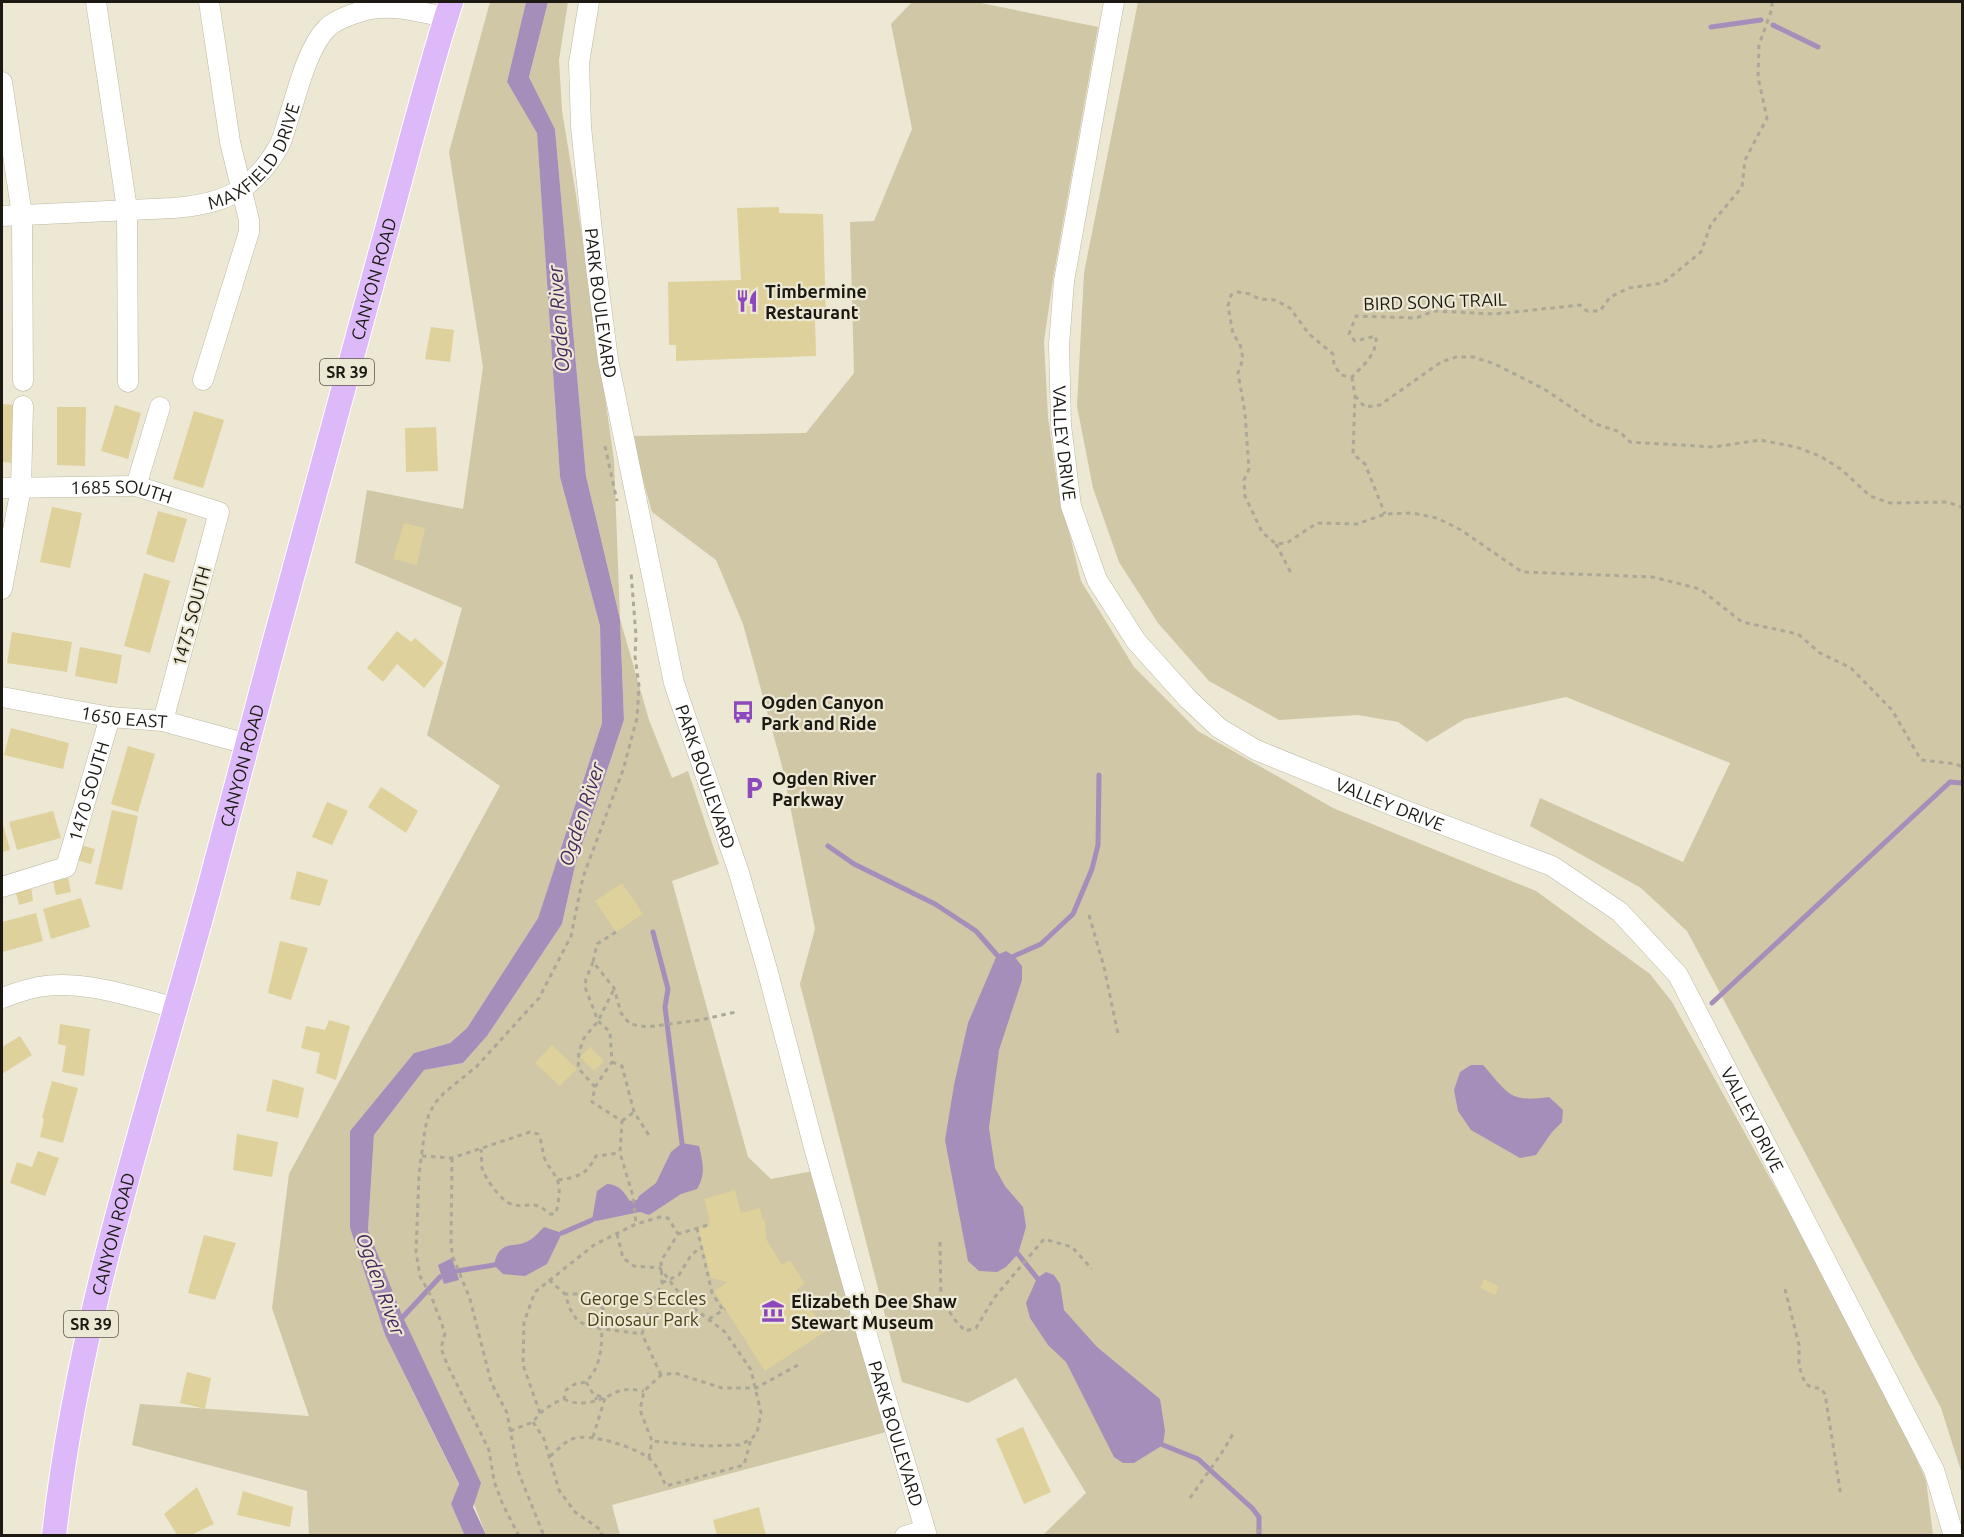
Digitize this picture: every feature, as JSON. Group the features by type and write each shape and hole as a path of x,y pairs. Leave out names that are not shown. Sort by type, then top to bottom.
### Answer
{"main road":[{"name":"CANYON ROAD","path":"54,1536 85,1349 122,1198 177,1008 323,458 449,9"}],"street":[{"path":"96,2 127,208 128,382"},
{"path":"203,380 249,232 249,220 230,142 209,2"},
{"name":"PARK BOULEVARD","path":"589,2 579,63 581,127 608,360 674,683 752,916 853,1286 926,1533"},
{"name":"VALLEY DRIVE","path":"1114,2 1064,281 1059,345 1061,425 1071,506 1097,580 1136,641 1188,699 1219,728 1256,750 1552,867 1620,912 1678,975 1934,1470 1954,1536"},
{"name":"MAXFIELD DRIVE","path":"2,216 191,206 226,197 242,188 264,168 280,145 308,62 316,44 328,27 354,14 375,8 449,9"},
{"path":"2,82 22,215 23,381"},
{"path":"2,589 11,488 23,406"},
{"path":"136,486 160,407"},
{"name":"1685 SOUTH","path":"11,488 136,486 219,512"},
{"name":"1475 SOUTH","path":"163,721 219,512"},
{"name":"1650 EAST","path":"2,697 110,717 163,721 247,744"},
{"name":"1470 SOUTH","path":"2,887 66,867 110,717"},
{"path":"2,998 36,987 58,985 90,987 177,1008"},
{"path":"905,1536 926,1533"}],"path":[{"name":"BIRD SONG TRAIL","path":"1352,377 1374,352 1376,343 1376,336 1355,341 1349,334 1356,316 1416,318 1434,311 1496,314 1580,305 1587,311 1600,311 1610,297 1629,288 1663,283 1701,252 1711,224 1742,187 1745,160 1767,118 1758,76 1759,45 1772,9 1772,2"},
{"path":"1291,573 1276,544 1262,532 1245,496 1244,480 1249,470 1245,413 1238,373 1243,359 1240,344 1233,334 1228,306 1231,295 1238,292 1250,294 1259,299 1275,300 1290,308 1309,334 1333,354 1334,365 1341,375 1352,377 1355,396 1353,454 1365,464 1385,514"},
{"path":"1355,396 1365,407 1380,405 1441,362 1456,357 1473,357 1495,364 1544,389 1596,424 1620,432 1630,442 1714,447 1760,440 1796,447 1820,456 1842,470 1870,496 1890,503 1947,502 1962,507"},
{"path":"1276,544 1287,543 1301,531 1317,523 1357,524 1385,514 1412,513 1437,518 1461,530 1522,572 1653,577 1700,589 1742,622 1798,634 1820,653 1851,668 1892,710 1921,760 1962,767"},
{"path":"519,1536 494,1481 489,1450 447,1364 441,1348 445,1333 432,1298 420,1276 416,1252 425,1129 435,1103 477,1066 539,998 571,936 583,877 623,770 637,718 639,686 635,656 636,636 631,563"},
{"path":"1089,915 1104,967 1118,1034"},
{"path":"616,932 597,944 594,962 585,987 598,1021 610,1032 612,1062 595,1087 592,1102 622,1121"},
{"path":"594,962 614,988 621,1013 630,1024 647,1027 736,1012"},
{"path":"595,1087 578,1068 579,1052 584,1038 598,1021 614,988"},
{"path":"612,1062 622,1066 634,1112 650,1137"},
{"path":"634,1112 622,1121 620,1153 633,1196 636,1224"},
{"path":"422,1156 452,1158 530,1132 538,1134 544,1157 558,1180 559,1198 555,1214 550,1214 540,1206 512,1204 506,1201 489,1182 482,1168 481,1149"},
{"path":"558,1180 581,1175 596,1156 620,1153"},
{"path":"452,1158 453,1257 470,1299 491,1382 507,1413 518,1471 544,1536"},
{"path":"540,1413 523,1365 524,1322 535,1292 594,1245 636,1224 660,1217 668,1218 678,1234"},
{"path":"661,1375 642,1334 651,1305 662,1283 661,1261 678,1234 708,1225"},
{"path":"697,1228 711,1293 724,1310 709,1319"},
{"path":"617,1234 623,1258 634,1266 660,1268 687,1302 725,1332 751,1370 761,1413 757,1433 751,1440 740,1445 704,1446 652,1441"},
{"path":"940,1242 941,1299 965,1331 976,1328 994,1298 1044,1239 1072,1247 1092,1269"},
{"path":"662,1283 679,1275 690,1257 701,1246"},
{"path":"549,1280 565,1294 577,1320 589,1327 642,1334"},
{"path":"1785,1289 1799,1345 1799,1366 1805,1383 1812,1388 1820,1388 1825,1394 1841,1497"},
{"path":"564,1399 566,1390 574,1384 586,1382 593,1375 601,1358 603,1310 598,1296 565,1294"},
{"path":"649,1458 652,1441 640,1410 644,1391 661,1375 675,1373 722,1388 756,1388 800,1364"},
{"path":"586,1382 597,1400"},
{"path":"564,1399 579,1404 605,1398 617,1391 628,1389 644,1391"},
{"path":"593,1395 605,1398"},
{"path":"593,1437 605,1398"},
{"path":"510,1431 533,1422 540,1413 564,1399"},
{"path":"533,1422 544,1440 559,1490 575,1512 601,1530 602,1536"},
{"path":"1190,1498 1212,1466 1221,1458 1234,1432"},
{"path":"550,1456 570,1439 581,1436 593,1437 628,1448 649,1458 666,1486 744,1465 751,1440"},
{"path":"1256,1530 1263,1532"}],"green space":[{"path":"490,2 526,2 507,82 537,132 560,477 600,626 602,723 538,918 467,1028 450,1043 414,1053 350,1131 350,1228 385,1335 459,1485 451,1504 465,1535 309,1535 307,1491 132,1445 140,1404 309,1416 272,1308 289,1174 500,786 427,735 462,608 355,563 367,490 463,509 483,367 449,152"},
{"path":"548,2 568,2 559,60 562,111 614,460 620,619 586,476 555,129 529,77"},
{"path":"912,2 976,2 1098,27 1044,341 1048,417 1057,482 1081,581 1134,667 1198,731 1333,808 1536,891 1650,974 1672,1002 1868,1354 1926,1480 1933,1535 1043,1535 1086,1493 1016,1378 968,1403 902,1382 800,984 815,929 782,766 743,624 716,560 652,512 631,436 806,433 854,373 850,222 874,221 912,129 891,24"},
{"path":"1138,2 1962,2 1962,1474 1941,1408 1687,931 1641,888 1530,826 1540,798 1683,862 1730,763 1566,697 1465,719 1427,742 1398,722 1358,715 1279,720 1209,681 1158,623 1119,562 1093,488 1077,406 1084,273"},
{"name":"George S Eccles Dinosaur Park","path":"620,619 649,720 672,778 688,771 719,864 672,881 748,1157 771,1179 818,1170 890,1431 612,1505 620,1535 486,1535 368,1230 374,1135 424,1070 463,1063 487,1036 562,924 575,866 624,720"}],"water":[{"name":"Ogden River","path":"526,2 548,2 529,77 555,129 586,476 620,619 624,720 575,866 562,924 487,1036 463,1063 424,1070 374,1135 368,1230 402,1315 481,1483 473,1507 486,1535 465,1536 451,1504 459,1484 385,1335 350,1228 350,1131 414,1053 450,1043 467,1028 538,918 602,723 600,626 560,477 537,133 507,82"},
{"path":"1006,951 1014,956 1022,966 1022,980 999,1050 989,1128 995,1168 1005,1186 1023,1207 1026,1227 1018,1254 1006,1267 997,1272 979,1271 968,1261 945,1140 968,1023 997,955"},
{"path":"1471,1065 1483,1065 1510,1094 1525,1098 1549,1097 1563,1110 1562,1122 1536,1155 1520,1158 1471,1130 1458,1111 1454,1090 1460,1072"},
{"path":"682,1143 699,1146 703,1173 697,1189 681,1194 649,1215 640,1212 592,1220 597,1191 607,1184 621,1189 630,1201 637,1200 656,1183 671,1152"},
{"path":"544,1227 562,1233 547,1264 525,1276 503,1274 494,1265 504,1247 530,1240"},
{"path":"452,1258 459,1280 444,1284 438,1265"},
{"path":"1046,1272 1054,1275 1060,1284 1064,1310 1097,1347 1160,1399 1165,1431 1163,1445 1134,1463 1123,1463 1114,1457 1066,1362 1048,1345 1030,1318 1026,1303 1037,1278"}],"building":[{"name":"Timbermine Restaurant","path":"779,207 779,213 823,214 826,320 815,320 816,356 676,361 676,345 669,345 668,282 741,280 737,208"},
{"path":"431,327 454,330 450,362 425,359"},
{"path":"2,404 15,405 14,463 2,462"},
{"path":"115,405 141,413 128,459 101,451"},
{"path":"57,407 86,407 85,466 57,465"},
{"path":"194,411 224,420 203,488 173,479"},
{"path":"436,427 438,471 406,472 405,428"},
{"path":"52,507 82,513 70,568 40,562"},
{"path":"158,511 187,519 174,563 146,554"},
{"path":"404,523 425,528 417,565 393,559"},
{"path":"144,573 170,581 150,653 124,646"},
{"path":"397,631 411,642 415,638 444,663 424,688 397,664 383,682 367,668"},
{"path":"12,632 72,642 67,672 7,663"},
{"path":"80,647 122,655 117,684 75,676"},
{"path":"11,728 69,743 63,769 4,755"},
{"path":"128,746 155,754 138,812 111,804"},
{"path":"381,787 418,811 406,833 368,807"},
{"path":"327,802 348,811 332,845 312,837"},
{"path":"112,810 138,816 122,890 95,884"},
{"path":"53,811 61,838 17,850 9,822"},
{"path":"2,821 10,850 2,852"},
{"path":"80,845 95,849 91,864 76,860"},
{"path":"297,871 328,880 320,906 290,899"},
{"path":"68,878 71,892 56,895 53,881"},
{"path":"622,883 643,914 616,932 595,901"},
{"path":"31,886 33,901 19,905 15,889"},
{"path":"81,898 90,927 51,939 43,909"},
{"path":"36,913 43,941 2,952 2,922"},
{"path":"280,941 308,948 291,1000 268,993"},
{"path":"329,1020 350,1026 336,1080 316,1073 320,1053 301,1048 306,1026 325,1030"},
{"path":"60,1024 90,1029 84,1076 62,1072 66,1046 58,1044"},
{"path":"20,1036 32,1055 2,1074 2,1047"},
{"path":"552,1045 577,1069 560,1086 535,1063"},
{"path":"590,1047 604,1061 594,1071 580,1057"},
{"path":"273,1079 304,1088 298,1118 266,1111"},
{"path":"52,1081 78,1088 63,1143 40,1137 44,1119 42,1118"},
{"path":"237,1134 278,1142 272,1177 233,1170"},
{"path":"38,1151 59,1158 45,1196 10,1183 17,1162 32,1167"},
{"path":"735,1190 741,1213 760,1208 762,1219 765,1220 766,1239 782,1265 790,1260 805,1284 797,1289 826,1331 765,1371 714,1291 728,1282 711,1278 698,1229 709,1226 708,1221 710,1221 704,1199"},
{"path":"204,1235 236,1243 215,1300 188,1293"},
{"path":"1484,1279 1499,1287 1495,1295 1480,1288"},
{"path":"187,1372 211,1378 205,1409 180,1403"},
{"path":"1023,1427 1051,1492 1024,1504 996,1439"},
{"path":"197,1487 214,1524 189,1536 178,1536 164,1514"},
{"path":"243,1491 293,1507 290,1527 237,1515"},
{"path":"759,1507 766,1536 717,1536 713,1520"}],"waterway":[{"path":"1711,27 1761,20"},
{"path":"1773,25 1818,47"},
{"path":"1014,956 1041,944 1073,914 1092,869 1098,845 1099,775"},
{"path":"1712,1003 1950,782 1962,783"},
{"path":"828,846 854,864 935,904 976,931 997,955"},
{"path":"653,932 668,989 665,1007 682,1143"},
{"path":"562,1233 592,1220"},
{"path":"1018,1254 1037,1278"},
{"path":"457,1271 494,1265"},
{"path":"401,1319 440,1277"},
{"path":"1163,1445 1198,1459 1252,1508 1259,1517 1259,1536"}],"place":[{"name":"Timbermine Restaurant","path":"747,301"},
{"name":"Ogden Canyon Park and Ride","path":"743,712"},
{"name":"Ogden River Parkway","path":"754,788"},
{"name":"Elizabeth Dee Shaw Stewart Museum","path":"773,1311"}]}
